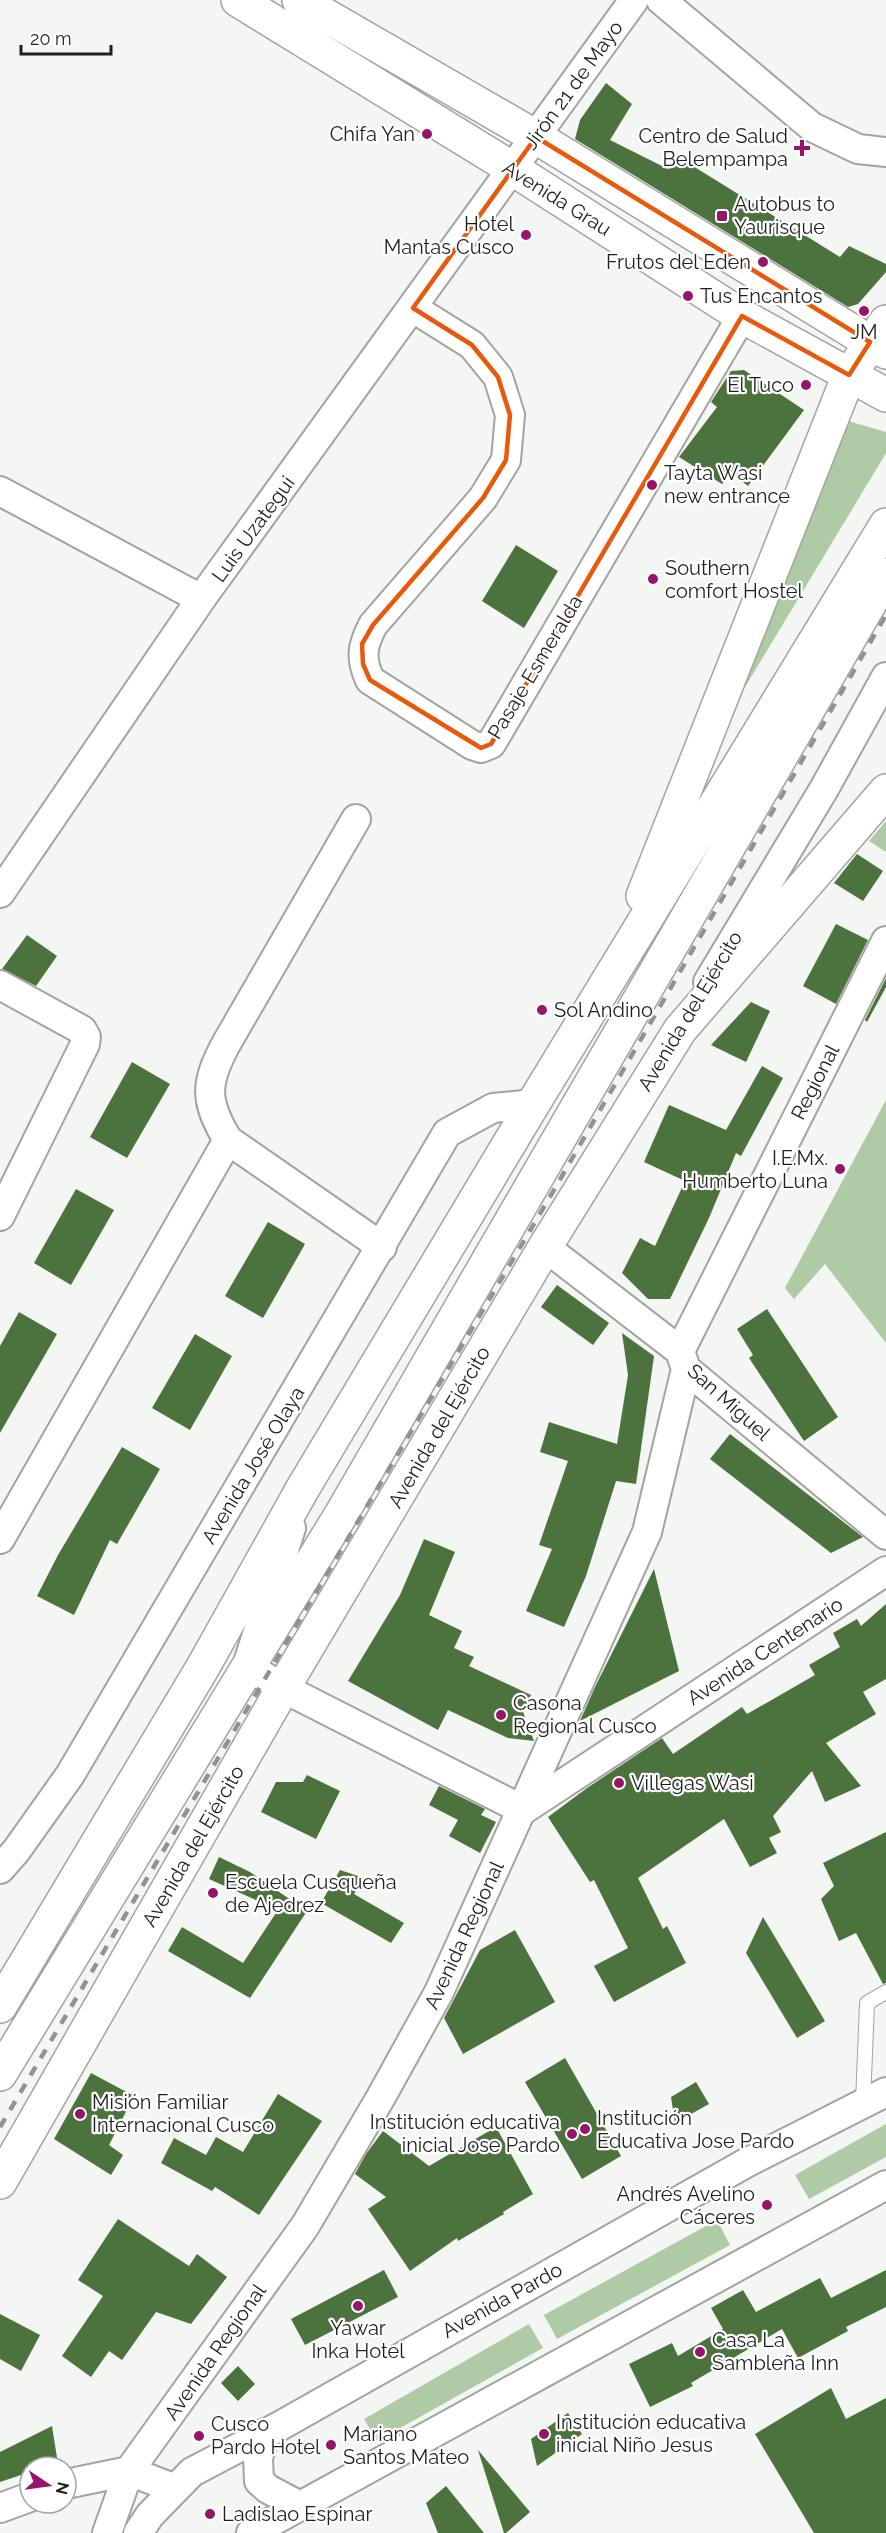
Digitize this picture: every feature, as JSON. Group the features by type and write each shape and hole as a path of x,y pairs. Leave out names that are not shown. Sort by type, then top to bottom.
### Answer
{"main road":[{"name":"Avenida Grau","path":"238,0 513,169 742,316 882,393"},
{"name":"Avenida Grau","path":"299,0 881,339"},
{"path":"609,981 849,375 881,339"},
{"path":"1,2004 203,1667 303,1488 533,1104 886,525"},
{"name":"Avenida del Ejército","path":"0,2074 360,1482 886,576"},
{"path":"680,1030 886,791"},
{"name":"Avenida del Ejército","path":"0,2182 283,1688 545,1246 680,1030"}],"street":[{"name":"Jirón 21 de Mayo","path":"513,169 634,0"},
{"path":"661,0 812,127 858,149 886,152"},
{"name":"Luis Uzategui","path":"0,893 201,599 513,169"},
{"name":"Pasaje Esmeralda","path":"413,308 472,345 498,377 510,415 506,460 483,498 373,625 362,644 363,664 370,680 471,745 481,748 491,744 742,316"},
{"path":"0,491 201,599"},
{"name":"Avenida del Ejército","path":"680,1030 824,789 886,676"},
{"path":"356,819 214,1068 209,1088 217,1122 228,1140 382,1247"},
{"name":"Regional","path":"683,1360 886,941"},
{"path":"0,985 82,1030 86,1037 86,1044 0,1216"},
{"name":"Avenida José Olaya","path":"0,1869 16,1851 70,1775 447,1133 493,1108 533,1104"},
{"path":"0,1539 228,1140"},
{"name":"San Miguel","path":"545,1246 683,1360 886,1535"},
{"name":"Avenida Regional","path":"136,2462 305,2226 439,1992 647,1532 683,1360"},
{"path":"303,1488 248,1666 283,1688 523,1810"},
{"name":"Avenida Centenario","path":"523,1810 886,1572"},
{"name":"Avenida Pardo","path":"138,2533 174,2488 192,2472 746,2163 875,2097"},
{"path":"251,2533 886,2185"},
{"path":"265,2433 258,2458 259,2481 268,2489 300,2506"},
{"path":"78,2480 136,2462"},
{"path":"136,2462 174,2488"},
{"path":"107,2533 136,2462"},
{"path":"0,2508 18,2501"}],"lane":[{"path":"875,2097 867,2003 886,1992"}],"highlighted area":[{"path":"536,137 870,342 849,375 742,316 491,744 481,748 370,680 363,664 362,644 373,625 483,498 506,460 510,415 498,377 472,345 413,308"}],"green space":[{"path":"848,421 886,432 886,453 721,727"},
{"path":"886,821 886,852 869,841"},
{"path":"886,1100 886,1343 825,1264 794,1299 785,1288"},
{"path":"886,2124 886,2157 809,2199 795,2175"},
{"path":"717,2220 730,2245 557,2339 544,2315"},
{"path":"529,2324 543,2348 377,2441 364,2419"}],"building":[{"path":"606,83 632,104 610,140 668,169 680,158 840,257 849,246 886,264 886,272 858,304 848,307 575,139 580,120"},
{"path":"744,370 804,410 748,486 732,474 722,484 679,457 717,407 711,402 731,371"},
{"path":"516,545 558,571 524,628 482,601"},
{"path":"857,854 883,871 863,901 834,883"},
{"path":"836,924 868,940 836,1004 803,986"},
{"path":"27,935 57,956 36,986 2,969"},
{"path":"886,978 886,987 867,1022 865,1020"},
{"path":"751,1002 770,1011 746,1062 711,1045"},
{"path":"132,1062 170,1084 127,1158 90,1137"},
{"path":"762,1066 783,1078 741,1156 736,1153 709,1218 670,1299 648,1299 622,1273 640,1238 655,1246 685,1181 644,1162 669,1105 726,1130"},
{"path":"76,1189 114,1210 71,1285 34,1263"},
{"path":"268,1222 305,1244 263,1318 225,1296"},
{"path":"557,1285 609,1323 593,1345 541,1307"},
{"path":"767,1309 838,1417 804,1441 749,1358 753,1355 737,1329"},
{"path":"19,1312 57,1334 0,1433 0,1346"},
{"path":"622,1333 654,1356 636,1484 616,1481 586,1576 564,1627 526,1611 552,1549 539,1545 568,1461 540,1452 549,1422 617,1444 628,1375"},
{"path":"195,1334 232,1356 190,1430 152,1408"},
{"path":"730,1434 863,1537 831,1553 710,1459"},
{"path":"122,1447 160,1469 117,1544 110,1540 74,1615 37,1596 58,1555"},
{"path":"424,1539 455,1552 429,1615 462,1631 454,1648 474,1657 469,1666 531,1695 523,1712 534,1741 508,1738 448,1710 438,1730 348,1681 400,1595"},
{"path":"654,1569 679,1671 580,1721 595,1687"},
{"path":"886,1604 886,1679 863,1692 876,1714 826,1743 861,1786 825,1802 812,1771 773,1816 781,1832 769,1838 777,1853 750,1867 724,1819 638,1878 663,1929 667,1926 686,1963 614,2002 594,1966 628,1948 594,1880 590,1882 548,1817 662,1738 673,1754 742,1707 747,1714 815,1675 809,1665 840,1647 833,1633 857,1619 861,1626"},
{"path":"307,1775 340,1791 316,1839 261,1812 276,1782 303,1782"},
{"path":"439,1786 485,1809 481,1815 496,1822 480,1853 449,1836 458,1820 429,1805"},
{"path":"886,1832 886,1983 883,1984 856,1933 839,1941 821,1899 834,1886 823,1863"},
{"path":"219,1857 250,1872 307,1911 250,1998 168,1951 182,1927 243,1963 278,1910 209,1879"},
{"path":"340,1870 364,1878 354,1894 404,1923 391,1943 321,1903"},
{"path":"763,1917 825,2021 797,2038 746,1953"},
{"path":"515,1930 555,2002 463,2054 444,2018 480,1950"},
{"path":"565,2058 621,2156 582,2179 525,2082"},
{"path":"91,2073 134,2096 109,2145 123,2155 111,2175 54,2139"},
{"path":"696,2082 709,2104 675,2123 671,2097"},
{"path":"278,2094 322,2121 259,2215 215,2187 212,2191 161,2163 174,2138 206,2155 216,2137 243,2152"},
{"path":"496,2127 533,2194 458,2241 457,2238 410,2271 368,2209 386,2197 355,2174 366,2154 383,2131 429,2166"},
{"path":"118,2219 189,2266 197,2254 227,2277 191,2324 156,2312 122,2360 109,2351 91,2377 62,2356 103,2296 78,2280"},
{"path":"384,2270 398,2297 305,2345 291,2319"},
{"path":"886,2270 886,2307 846,2327 848,2331 798,2358 782,2329 691,2383 693,2386 650,2407 629,2364 672,2343 678,2356 723,2329 711,2308 743,2290 756,2312 820,2278 831,2298"},
{"path":"0,2314 40,2335 21,2371 0,2359"},
{"path":"238,2366 255,2384 238,2401 221,2383"},
{"path":"831,2388 846,2419 886,2398 886,2533 814,2533 755,2434"},
{"path":"568,2413 582,2434 537,2466 531,2439"},
{"path":"52,2426 57,2455 18,2455 18,2476 0,2482 0,2452"},
{"path":"478,2450 530,2512 506,2533 504,2533"},
{"path":"446,2486 484,2533 438,2533 426,2503"}],"railway":[{"path":"0,2127 551,1195 886,615"}],"place":[{"name":"Chifa Yan","path":"427,134"},
{"name":"Centro de Salud Belempampa","path":"802,148"},
{"name":"Autobus to Yaurisque","path":"722,216"},
{"name":"Hotel Mantas Cusco","path":"526,235"},
{"name":"Frutos del Eden","path":"763,262"},
{"name":"Tus Encantos","path":"688,296"},
{"name":"JM","path":"864,311"},
{"name":"El Tuco","path":"806,385"},
{"name":"Tayta Wasi new entrance","path":"652,485"},
{"name":"Southern comfort Hostel","path":"653,579"},
{"name":"Sol Andino","path":"542,1010"},
{"name":"I.E.Mx. Humberto Luna","path":"840,1169"},
{"name":"Casona Regional Cusco","path":"501,1715"},
{"name":"Villegas Wasi","path":"619,1783"},
{"name":"Escuela Cusqueña de Ajedrez","path":"213,1893"},
{"name":"Misión Familiar Internacional Cusco","path":"80,2114"},
{"name":"Institución Educativa Jose Pardo","path":"585,2129"},
{"name":"Institución educativa inicial Jose Pardo","path":"572,2134"},
{"name":"Andrés Avelino Cáceres","path":"767,2205"},
{"name":"Yawar Inka Hotel","path":"358,2306"},
{"name":"Casa La Sambleña Inn","path":"700,2352"},
{"name":"Institución educativa inicial Niño Jesus","path":"544,2434"},
{"name":"Cusco Pardo Hotel","path":"199,2436"},
{"name":"Mariano Santos Mateo","path":"331,2445"},
{"name":"Ladislao Espinar","path":"210,2514"}]}
